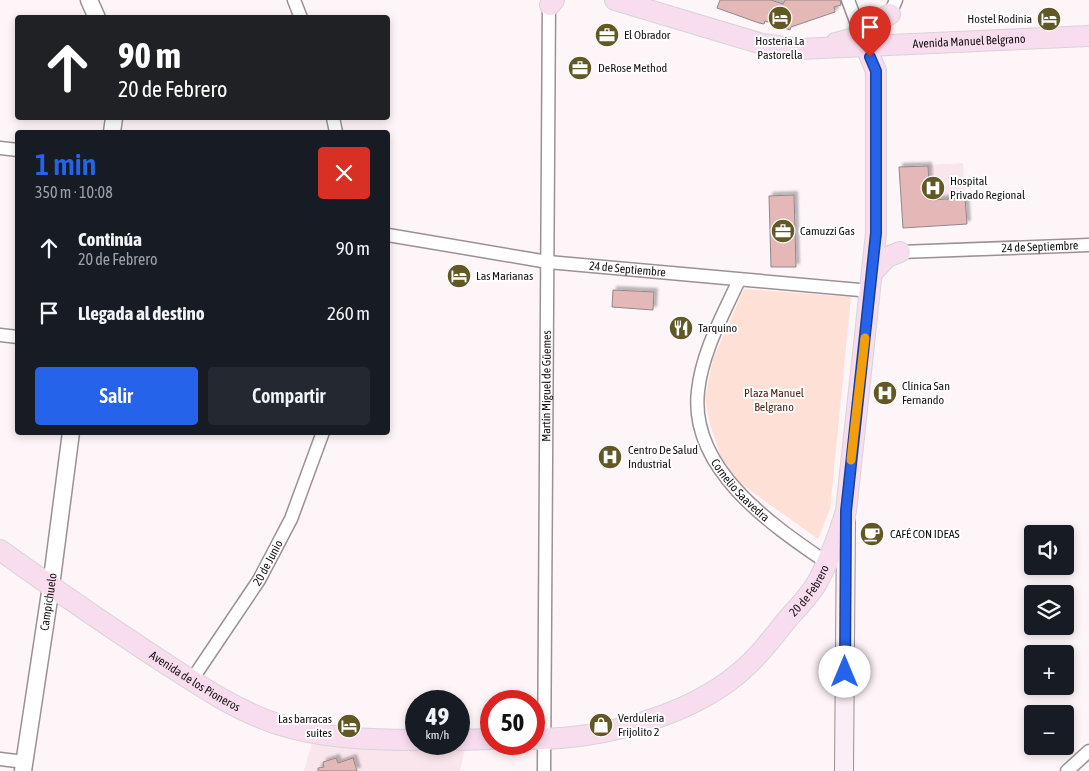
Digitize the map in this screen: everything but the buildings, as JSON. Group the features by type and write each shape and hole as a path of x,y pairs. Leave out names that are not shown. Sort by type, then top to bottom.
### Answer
{"main road":[{"path":"615,0 762,44 799,49 819,48 851,39 863,40 893,7"},
{"path":"876,71 884,56 892,48 905,43 890,26 893,7"},
{"name":"Avenida Manuel Belgrano","path":"863,40 905,43 1089,36"},
{"name":"20 de Febrero","path":"545,738 598,733 638,724 713,692 739,673 761,652 818,582 839,534 846,511 876,233 876,71 863,40"},
{"path":"876,233 888,248 900,252"},
{"path":"872,281 887,257 900,252"},
{"path":"844,771 846,511"},
{"name":"Avenida de los Pioneros","path":"0,550 191,681 240,708 275,723 302,731 350,738 405,740"},
{"path":"826,562 845,577"}],"street":[{"path":"89,0 96,15"},
{"path":"294,0 300,15"},
{"path":"848,0 863,40"},
{"name":"Martín Miguel de Güemes","path":"541,690 551,2"},
{"path":"0,148 15,150"},
{"name":"24 de Septiembre","path":"390,235 548,262 739,280 872,281"},
{"name":"24 de Septiembre","path":"900,252 1089,245"},
{"name":"Cornelio Saavedra","path":"739,280 706,353 698,391 698,420 710,454 728,481 795,541 826,562"},
{"path":"0,334 15,336"},
{"name":"Campichuelo","path":"23,767 51,586 71,435"},
{"name":"20 de Junio","path":"191,681 264,571 291,519 322,435"},
{"path":"1067,771 1089,751"},
{"name":"Martín Miguel de Güemes","path":"542,755 544,771"},
{"path":"0,759 23,767"}],"shaded area":[{"name":"Hospital Privado Regional","path":"963,163 967,224 903,228 899,167"},
{"path":"312,743 405,746 405,755 463,755 460,771 304,771"}],"green space":[{"name":"Plaza Manuel Belgrano","path":"744,289 851,297 830,509 818,539 737,481 720,455 710,424 705,398 713,359"}],"slow traffic":[{"path":"851,460 865,338"}],"place":[{"name":"Hosteria La Pastorella","path":"780,18"},
{"name":"Hostel Rodinia","path":"1049,19"},
{"name":"El Obrador","path":"607,35"},
{"name":"DeRose Method","path":"580,68"},
{"name":"Hospital Privado Regional","path":"933,188"},
{"name":"Camuzzi Gas","path":"783,231"},
{"name":"Las Marianas","path":"459,276"},
{"name":"Tarquino","path":"681,328"},
{"name":"Clínica San Fernando","path":"885,393"},
{"name":"Centro De Salud Industrial","path":"610,457"},
{"name":"CAFÉ CON IDEAS","path":"872,534"},
{"name":"Verdulería Frijolito 2","path":"601,725"},
{"name":"Las barracas suites","path":"349,726"}],"route":[{"path":"845,672 846,511 876,233 876,71 870,57"}]}
